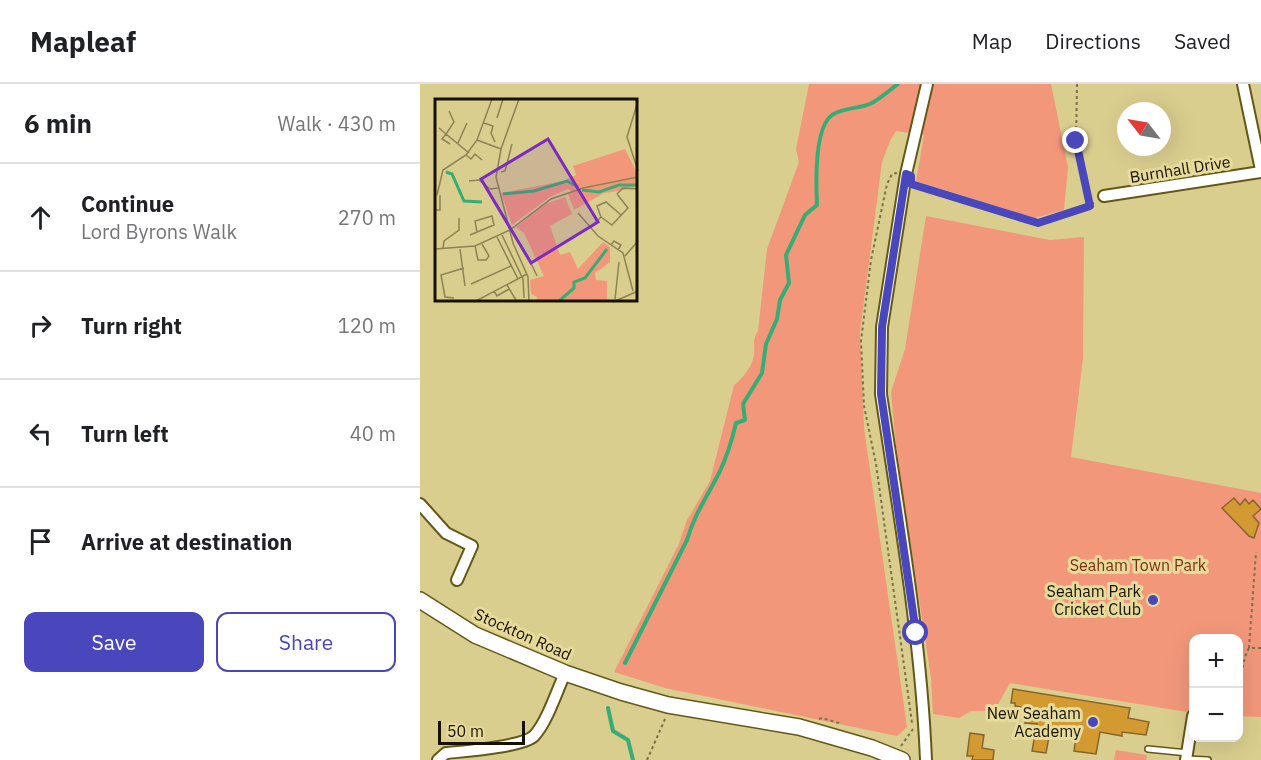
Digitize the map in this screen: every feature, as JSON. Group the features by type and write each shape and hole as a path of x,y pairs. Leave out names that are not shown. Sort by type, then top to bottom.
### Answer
{"main road":[{"name":"Stockton Road","path":"420,600 475,635 565,673 668,705 799,727 872,748 902,760"}],"street":[{"path":"926,760 924,705 916,633 881,394 882,327 906,174 927,84"},
{"path":"1243,84 1261,171"},
{"name":"Burnhall Drive","path":"1104,196 1261,171"},
{"path":"420,504 446,533 471,546 457,580"},
{"path":"438,760 446,753 520,743 532,738 540,728 565,673"},
{"path":"1187,757 1189,742"}],"lane":[{"path":"1148,749 1208,760"}],"path":[{"path":"1077,84 1076,141 1090,206"},
{"path":"906,174 911,176 911,184 1038,223 1090,206 1104,196"},
{"path":"1243,657 1249,648 1256,552"},
{"path":"1249,648 1261,648"},
{"path":"647,760 665,724 668,705"}],"green space":[{"path":"809,84 1051,84 1068,167 1064,210 1035,218 916,181 924,135 896,131 882,162 860,332 864,428 907,727 897,736 665,688 614,672 678,546 687,520 710,481 734,385 747,372 753,359 767,249 799,162 796,149"},
{"name":"Seaham Town Park","path":"926,216 1050,240 1084,237 1083,358 1071,457 1261,493 1261,717 1243,716 1243,634 1189,634 1189,712 1010,683 997,706 989,711 971,711 959,718 933,714 931,678 896,446 891,392 905,349"},
{"path":"1116,750 1147,755 1146,760 1114,760"}],"building":[{"path":"1234,498 1240,505 1245,499 1249,504 1253,500 1261,509 1253,516 1259,523 1254,538 1249,536 1222,508"},
{"path":"1013,689 1130,708 1128,718 1149,722 1146,735 1122,732 1122,736 1100,732 1096,754 1074,751 1077,730 1051,726 1046,753 1032,751 1037,724 1025,723 1028,708 1011,703"},
{"path":"970,733 984,735 982,748 994,750 993,760 972,760 973,756 967,756"}],"waterway":[{"path":"625,663 722,467 736,423 745,420 743,404 762,373 766,344 777,319 780,300 789,283 786,255 805,215 817,205 817,157 826,122 837,112 872,103 898,84"},
{"path":"608,708 613,731 628,740 633,760"}],"place":[{"name":"Seaham Park Cricket Club","path":"1153,600"},
{"name":"New Seaham Academy","path":"1093,722"}],"route":[{"path":"916,633 881,394 882,327 906,174 911,176 911,184 1038,223 1090,206 1076,141"}]}
